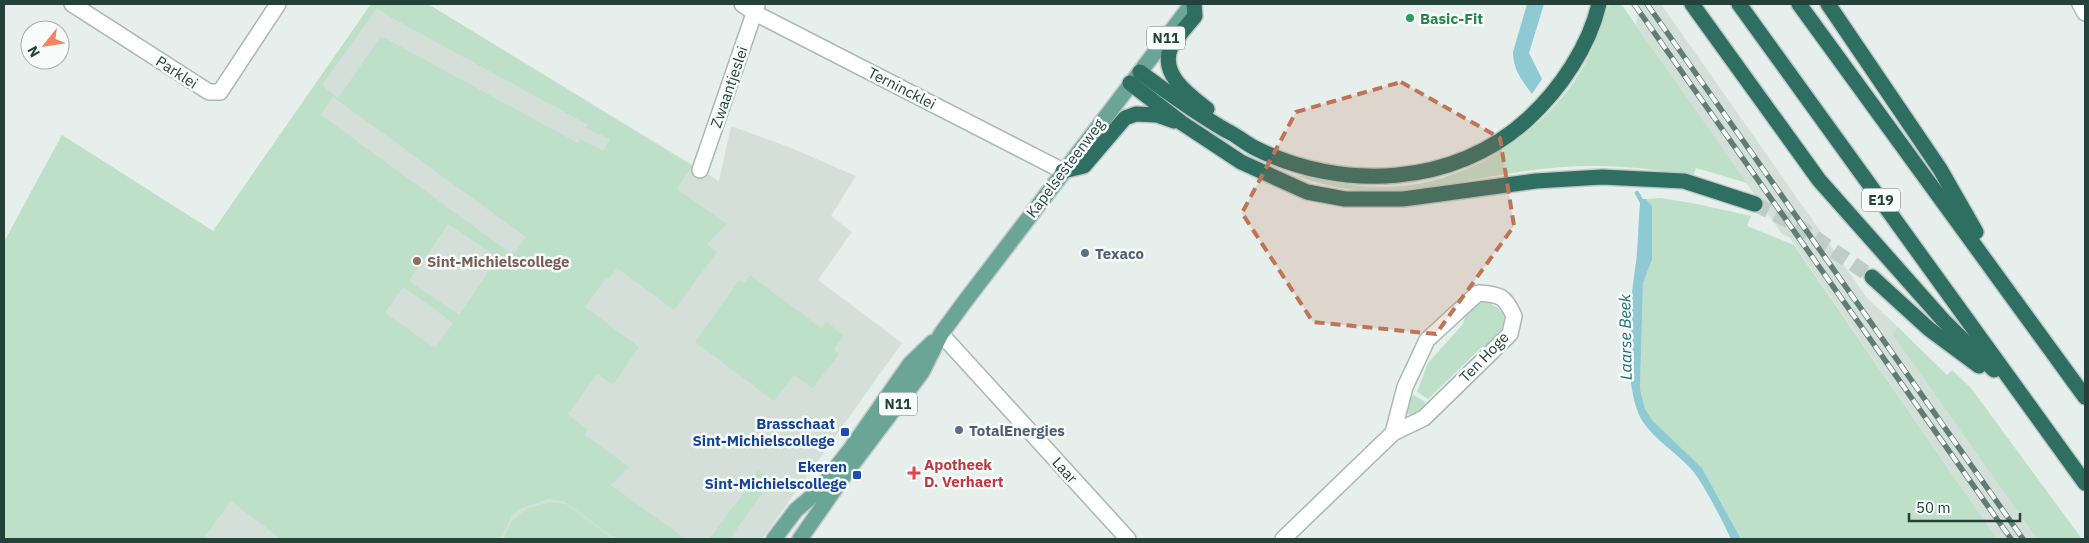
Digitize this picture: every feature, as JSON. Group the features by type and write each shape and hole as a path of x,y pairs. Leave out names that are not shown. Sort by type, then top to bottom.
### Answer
{"highway":[{"path":"1193,4 1195,16 1172,46 1168,58 1170,70 1188,94 1217,117 1227,130"},
{"path":"1135,77 1211,123 1227,130 1252,147 1304,167 1347,174 1386,177 1437,170 1472,156 1502,140 1545,103 1561,84 1576,60 1599,4"},
{"path":"1692,4 1819,180 1942,320 2023,398"},
{"name":"E19","path":"1739,4 2085,484"},
{"path":"1799,4 2085,397"},
{"path":"1828,4 1940,169 2017,303"},
{"path":"1135,77 1182,124 1241,162 1273,178 1308,192 1346,199 1403,199 1536,181 1602,177 1684,181 1755,204"},
{"path":"1063,171 1084,166 1125,118 1136,114 1156,115 1182,124"},
{"path":"1872,277 1929,329 2023,398"}],"main road":[{"name":"Kapelsesteenweg","path":"800,539 848,470 922,372 942,334 1063,171 1193,4"},
{"name":"Kapelsesteenweg","path":"774,539 796,510 816,493 844,457 910,364 942,334"}],"street":[{"name":"Parklei","path":"72,4 209,92 220,92 278,4"},
{"name":"Ternincklei","path":"742,4 756,8 1063,171"},
{"path":"2080,4 2085,13"},
{"name":"Zwaantjeslei","path":"700,170 756,8"},
{"name":"Ten Hoge","path":"1283,539 1393,433 1424,418 1510,334 1514,316 1507,301 1498,295 1478,293 1427,340 1405,387 1393,433"},
{"name":"Laar","path":"942,334 1128,539"}],"highlighted area":[{"path":"1401,82 1500,138 1514,226 1436,334 1313,322 1242,213 1296,112"}],"shaded area":[{"name":"Sint-Michielscollege","path":"371,4 428,4 719,181 731,126 789,147 856,176 831,216 852,232 818,280 902,343 762,539 4,539 4,242 62,135 213,231"},
{"path":"1639,4 1661,4 1867,298 1898,327 1892,334 2037,539 1997,539 1790,238 1782,234 1636,25"}],"green space":[{"name":"Sint-Michielscollege","path":"371,4 428,4 692,166 677,189 727,224 707,244 717,252 674,310 617,268 608,280 606,278 585,307 639,347 613,385 597,374 568,414 588,430 585,435 629,467 611,485 686,539 615,539 565,502 548,499 522,508 512,515 501,539 281,539 231,501 205,536 209,539 4,539 4,242 62,135 213,231","holes":["377,8 588,125 586,128 610,139 603,151 580,139 578,143 381,36 338,98 322,85","333,97 526,237 513,255 321,115","448,224 498,258 459,315 409,281","403,287 453,323 435,348 385,313"]},
{"path":"1609,4 1621,4 1747,183 1696,168 1693,177 1650,169 1607,166 1541,169 1434,187 1381,191 1354,190 1325,185 1295,175 1360,186 1410,185 1437,180 1489,158 1513,143 1535,125 1573,83 1589,55"},
{"path":"1661,198 1751,216 1747,226 1794,245 1997,539 1741,539 1702,468 1653,421 1645,409 1640,389 1643,283 1652,260 1652,206 1646,199"},
{"path":"750,275 821,328 826,322 844,335 834,349 839,354 813,388 794,375 774,401 695,342 739,280 744,283"},
{"path":"1482,302 1492,304 1500,309 1504,317 1505,328 1491,344 1481,348 1428,399 1417,392 1428,363 1463,324 1469,310"},
{"path":"1898,327 1947,375 1952,370 1971,388 2082,539 2037,539 1892,334"},
{"path":"1414,395 1425,402 1426,409 1413,417 1406,412 1409,398"},
{"path":"758,470 771,480 730,539 709,539 755,478"},
{"path":"549,502 566,504 613,539 504,539 511,523 520,513"}],"water":[{"path":"1527,4 1544,4 1529,53 1542,79 1532,94 1516,70 1513,58 1513,52"},
{"path":"1641,199 1646,199 1652,206 1652,260 1643,283 1640,389 1645,409 1653,421 1702,468 1741,539 1731,539 1697,476 1648,429 1636,407 1632,388 1629,344 1631,299 1637,256"}],"waterway":[{"name":"Laarse Beek","path":"1637,193 1643,204"}],"tunnel":[{"path":"1755,204 1795,224 1872,277"}],"railway":[{"path":"1634,4 2011,539"},
{"path":"1647,4 2023,539"}],"place":[{"name":"Basic-Fit","path":"1410,18"},
{"name":"Texaco","path":"1085,253"},
{"name":"Sint-Michielscollege","path":"417,261"},
{"name":"TotalEnergies","path":"959,430"},
{"name":"Brasschaat Sint-Michielscollege","path":"845,432"},
{"name":"Apotheek D. Verhaert","path":"914,473"},
{"name":"Ekeren Sint-Michielscollege","path":"857,475"}]}
